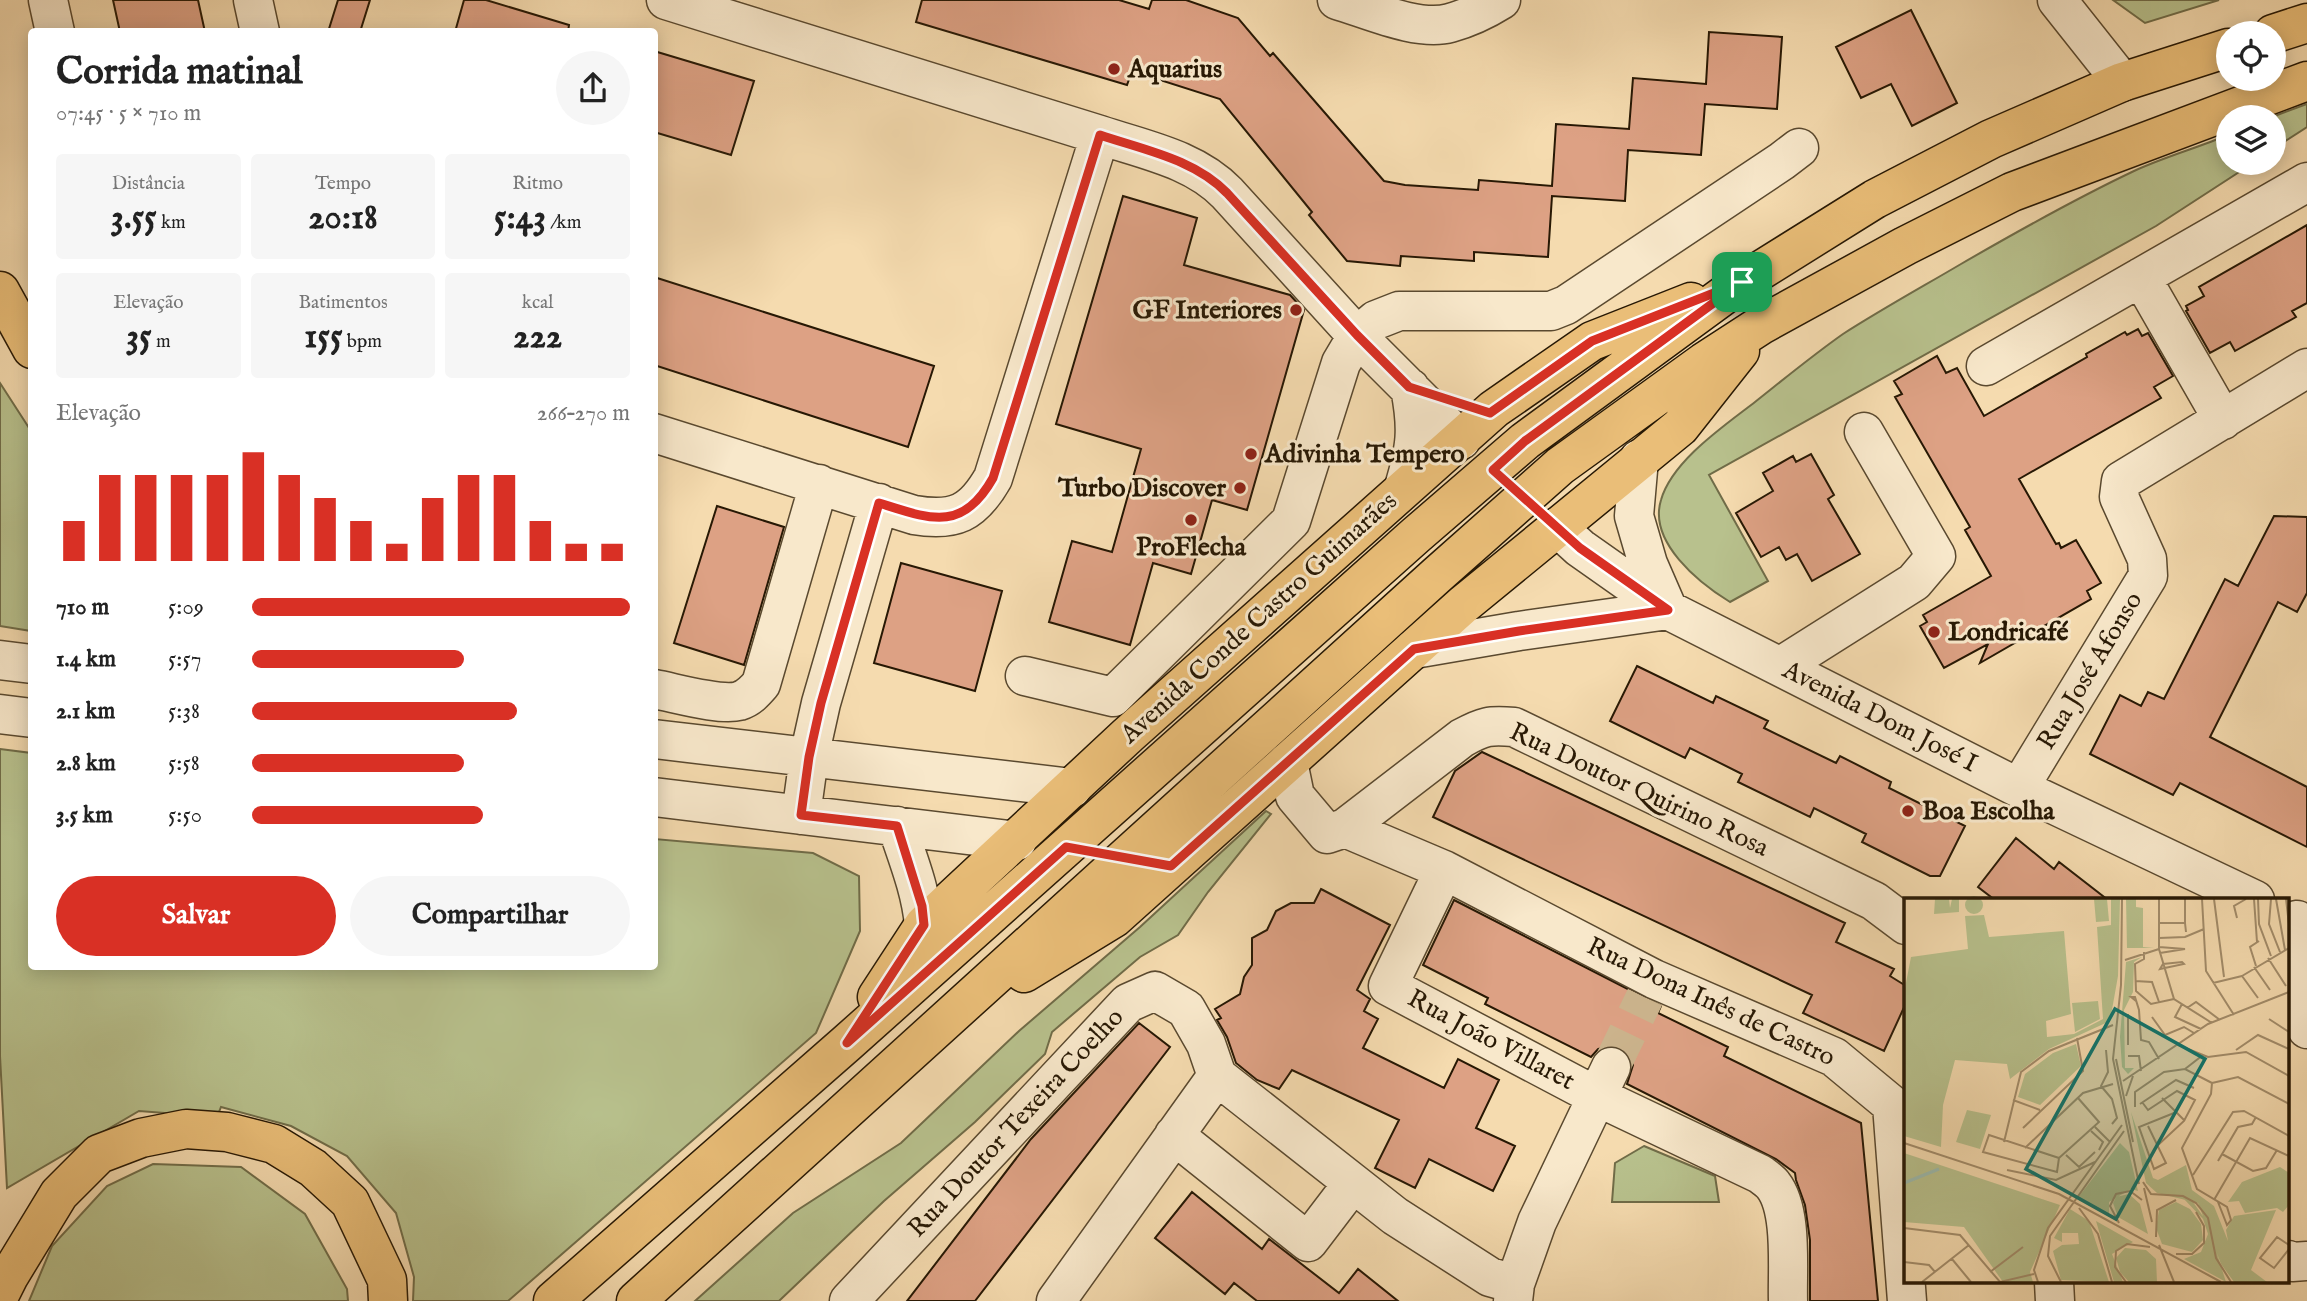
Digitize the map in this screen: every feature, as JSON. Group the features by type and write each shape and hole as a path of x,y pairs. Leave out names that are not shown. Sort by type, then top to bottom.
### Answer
{"main road":[{"path":"2286,30 2307,23"},
{"name":"Avenida Conde Castro Guimarães","path":"553,1301 1525,441 1742,282 1875,199 1992,139 2122,82 2216,52"},
{"path":"636,1301 1560,466 1704,362 1761,325 1905,246 2012,192 2307,81"},
{"name":"Avenida Conde Castro Guimarães","path":"847,1043 924,925 1128,735 1490,413 1592,341 1742,282"},
{"path":"0,290 28,342"},
{"path":"952,1017 1114,918 1464,604 1680,427 1761,325"},
{"path":"1461,440 1557,527"},
{"path":"1103,760 1126,857"},
{"path":"1017,841 1171,866"},
{"path":"0,1294 59,1194 99,1154 141,1138 186,1129 227,1132 274,1144 313,1168 350,1202 387,1280 388,1301"}],"street":[{"path":"48,0 54,28"},
{"path":"253,0 259,28"},
{"path":"666,0 1189,165 1216,182 1357,335 1461,440"},
{"path":"1337,0 1426,25 1449,24 1501,0"},
{"path":"2057,0 2122,82"},
{"path":"658,434 915,514 930,517 955,516 974,504 984,495 993,478 1100,135"},
{"name":"Avenida Conde Castro Guimarães","path":"1025,676 1113,697 1291,521 1341,363 1357,335 1376,320 1399,311 1551,311 1566,305 1799,148"},
{"path":"1986,366 2307,182"},
{"path":"2141,277 2223,419"},
{"name":"Rua José Afonso","path":"2019,788 2148,576 2147,559 2119,497 2121,481 2307,368"},
{"path":"1409,387 1490,413"},
{"path":"1404,487 1416,440 1409,387"},
{"path":"1780,666 1914,582 1936,556 1864,432"},
{"path":"1414,649 1668,610 1648,564 1634,516 1639,459"},
{"path":"658,690 724,702 740,701 752,695 761,684 819,484"},
{"path":"801,815 809,757 821,703 879,503"},
{"name":"Avenida Dom José I","path":"1557,527 1580,548 1668,610 2019,788 2251,898"},
{"path":"0,660 28,664"},
{"path":"0,714 28,718"},
{"name":"Rua Doutor Quirino Rosa","path":"1345,828 1462,738 1491,725 1514,727 1874,901 1904,924"},
{"path":"658,739 1072,788"},
{"name":"Rua Dona Inês de Castro","path":"1288,762 1295,796 1327,834 1345,828 1444,870 1650,988 1834,1057 1892,1105 1904,1262"},
{"path":"658,797 1017,841"},
{"path":"897,826 922,906 924,925"},
{"name":"Rua João Villaret","path":"1444,870 1388,986 1603,1081 1760,1174 1774,1185 1782,1202 1786,1221 1788,1301"},
{"path":"2297,920 2307,1029"},
{"name":"Rua Doutor Texeira Coelho","path":"849,1301 1128,1003 1155,991 1186,1009 1206,1044 1217,1076"},
{"path":"1056,1301 1217,1076 1395,1216 1514,1293"},
{"name":"Rua João Villaret","path":"1514,1293 1536,1222 1603,1081"},
{"path":"1174,1135 1308,1242 1353,1182"}],"green space":[{"path":"2113,0 2219,0 2145,23"},
{"path":"2307,104 2307,127 2286,141 2286,112"},
{"path":"2216,139 2216,175 2235,175 2156,226 1709,475 1768,581 1730,602 1704,584 1679,560 1662,531 1659,516 1661,500 1676,472 1700,445 1843,334 2068,204 2145,166"},
{"path":"0,383 28,426 28,631 0,626"},
{"path":"0,749 28,753 28,970 658,970 658,839 813,853 859,876 860,931 816,1033 508,1301 413,1301 414,1277 396,1213 347,1156 291,1126 221,1107 217,1117 139,1111 7,1188 0,1056"},
{"path":"1266,811 1271,814 1208,892 1178,935 1140,957 1052,1032 1045,1054 975,1122 884,1201 779,1301 695,1301 793,1213 901,1143 1019,1031 1140,927"},
{"path":"1644,1146 1715,1176 1719,1202 1612,1202 1615,1163"},
{"path":"153,1164 241,1167 305,1214 347,1289 348,1301 29,1301 52,1246 107,1186"}],"building":[{"path":"113,0 198,0 204,28 119,28"},
{"path":"338,0 370,0 361,28 329,28"},
{"path":"464,0 486,0 569,25 569,28 456,28"},
{"path":"922,0 1119,0 1149,9 1152,0 1186,0 1238,18 1270,56 1273,53 1384,181 1405,185 1478,190 1479,180 1552,186 1556,124 1629,129 1633,78 1706,84 1709,32 1782,37 1777,109 1705,104 1701,155 1628,150 1625,201 1552,196 1548,257 1474,252 1474,261 1401,256 1400,266 1347,261 1309,215 1312,212 1220,99 1132,71 1127,85 916,22"},
{"path":"1911,10 1957,103 1912,126 1891,84 1861,98 1836,47"},
{"path":"658,52 754,81 731,155 658,133"},
{"path":"1123,196 1197,218 1184,265 1290,295 1304,310 1247,510 1212,500 1191,574 1153,563 1130,645 1049,622 1072,541 1112,552 1141,449 1056,424"},
{"path":"2307,225 2307,303 2292,311 2296,317 2235,351 2230,342 2210,353 2186,311 2186,306 2204,296 2199,287"},
{"path":"658,278 934,366 908,447 658,366"},
{"path":"2138,329 2142,336 2148,333 2173,376 2154,387 2161,398 2019,479 2056,544 2059,543 2061,548 2076,540 2101,583 2087,591 2091,599 1980,663 1988,644 1944,668 1920,626 1927,622 1923,615 1991,576 1965,530 1970,527 1895,397 1902,394 1894,381 1937,356 1946,373 1957,368 1984,416 2087,357 2086,354 2125,332 2127,335"},
{"path":"1811,454 1834,495 1828,499 1860,554 1812,581 1797,554 1786,560 1779,547 1761,557 1736,513 1773,491 1763,473 1793,456 1796,462"},
{"path":"717,506 784,527 744,665 674,643"},
{"path":"2274,516 2307,517 2307,593 2297,612 2278,602 2210,737 2307,787 2307,847 2180,783 2173,795 2090,754 2120,695 2141,706 2148,692 2164,699 2225,579 2238,586"},
{"path":"901,563 1002,591 975,691 874,663"},
{"path":"1637,666 1713,703 1716,696 1768,721 1764,728 1836,763 1840,756 1891,782 1889,788 1965,826 1940,876 1930,876 1862,842 1866,834 1814,808 1810,817 1738,782 1742,774 1690,748 1685,758 1610,721"},
{"path":"1482,752 1845,923 1836,942 1894,969 1890,976 1904,985 1904,1007 1884,1051 1803,1013 1812,995 1433,817 1455,771"},
{"path":"2016,838 2054,869 2059,862 2105,898 1992,898 1978,887"},
{"path":"1321,889 1390,925 1357,990 1370,999 1364,1011 1378,1019 1363,1048 1444,1088 1458,1059 1499,1080 1476,1128 1515,1146 1493,1191 1429,1159 1415,1188 1375,1168 1399,1120 1292,1070 1279,1089 1257,1080 1236,1063 1227,1037 1217,1020 1221,1018 1215,1009 1240,994 1244,977 1252,965 1252,938 1267,930 1276,911 1291,903 1314,903"},
{"path":"1454,900 1661,1006 1658,1013 1728,1047 1724,1056 1861,1123 1878,1301 1810,1301 1810,1240 1805,1205 1795,1173 1776,1159 1627,1084 1633,1065 1629,1055 1621,1048 1609,1045 1598,1049 1591,1057 1485,1004 1488,998 1423,965"},
{"path":"1139,1023 1170,1047 975,1301 907,1301 1031,1139"},
{"path":"1192,1192 1262,1249 1269,1239 1339,1293 1358,1269 1398,1301 1257,1301 1234,1283 1225,1294 1155,1238"}],"tunnel":[{"path":"1611,1067 1645,997"}],"place":[{"name":"Aquarius","path":"1114,69"},
{"name":"GF Interiores","path":"1296,310"},
{"name":"Adivinha Tempero","path":"1251,454"},
{"name":"Turbo Discover","path":"1240,488"},
{"name":"ProFlecha","path":"1191,520"},
{"name":"Londricafé","path":"1934,632"},
{"name":"Boa Escolha","path":"1908,811"}],"route":[{"path":"1100,135 1171,158 1204,173 1227,193 1357,335 1409,387 1490,413 1592,341 1742,282 1525,441 1493,470 1580,548 1668,610 1414,649 1171,866 1066,847 847,1043 924,925 916,884 897,826 801,815 809,757 821,703 879,503 930,517 955,516 984,495 993,478 1100,135"}]}
